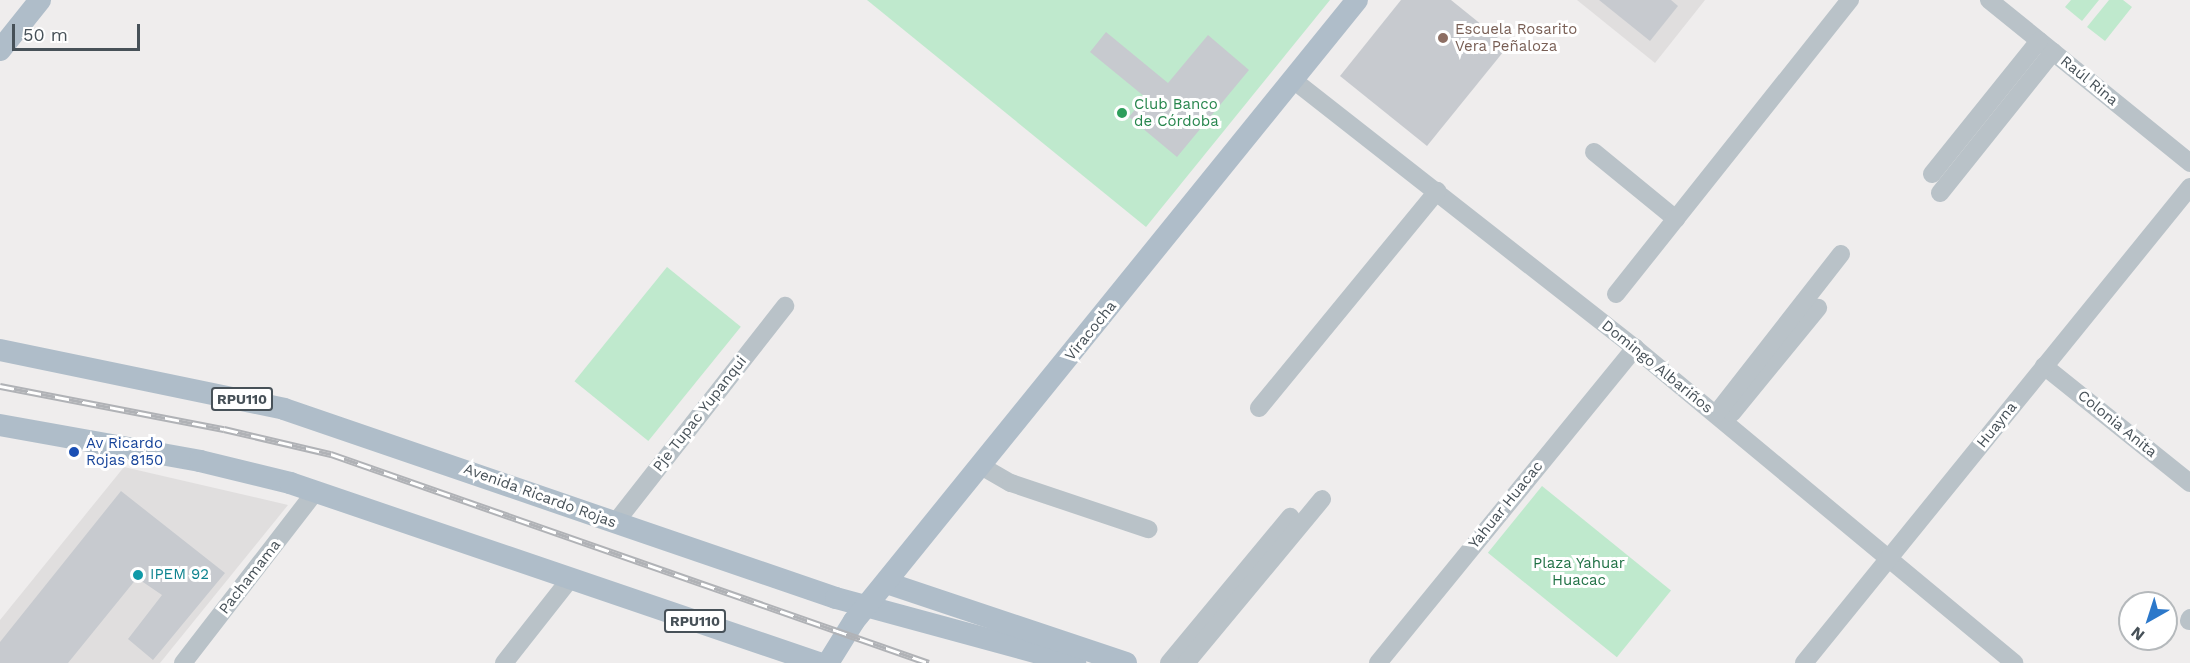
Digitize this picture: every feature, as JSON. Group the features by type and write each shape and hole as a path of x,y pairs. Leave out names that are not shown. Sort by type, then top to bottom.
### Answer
{"main road":[{"path":"0,50 40,0"},
{"name":"Viracocha","path":"828,663 865,607 887,583 1357,0"},
{"name":"Avenida Ricardo Rojas","path":"0,350 284,409 865,607 1075,663"},
{"name":"RPU110","path":"0,425 235,468 316,491 819,663"},
{"path":"887,583 1126,663"}],"street":[{"path":"1616,294 1850,0"},
{"name":"Raúl Rina","path":"1989,0 2190,163"},
{"path":"1932,174 2046,46"},
{"path":"1940,193 2046,46"},
{"name":"Domingo Albariños","path":"1292,79 1635,348 1887,560 2014,663"},
{"path":"1594,152 1676,219"},
{"name":"Huayna","path":"1804,663 2190,187"},
{"path":"1259,408 1437,191"},
{"path":"1720,418 1841,254"},
{"name":"Pje Tupac Yupanqui","path":"615,523 785,306"},
{"path":"1720,418 1818,309"},
{"name":"Yahuar Huacac","path":"1378,663 1635,348"},
{"name":"Colonia Anita","path":"2044,366 2190,483"},
{"path":"981,466 1011,483 1148,529"},
{"name":"Pachamama","path":"183,663 316,491"},
{"path":"1186,663 1322,500"},
{"path":"1169,663 1290,517"},
{"path":"504,663 571,578"}],"shaded area":[{"name":"Escuela Rosarito Vera Peñaloza","path":"1577,0 1705,0 1655,63"},
{"path":"124,467 288,505 160,663 0,663 0,620"}],"green space":[{"name":"Club Banco de Córdoba","path":"867,0 1330,0 1146,227"},
{"path":"2071,0 2099,0 2082,21 2065,7"},
{"path":"2109,0 2123,0 2132,7 2105,41 2087,27"},
{"path":"667,267 741,327 648,441 574,381"},
{"name":"Plaza Yahuar Huacac","path":"1542,486 1671,590 1617,657 1488,553"}],"building":[{"name":"Escuela Rosarito Vera Peñaloza","path":"1401,0 1451,0 1508,46 1427,146 1340,76"},
{"path":"1599,0 1671,0 1678,6 1650,41"},
{"path":"1106,32 1168,83 1208,35 1249,70 1177,157 1129,117 1145,97 1090,52"},
{"name":"IPEM 92","path":"121,491 225,573 153,660 128,639 162,595 137,578 68,663 0,663 0,642"}],"railway":[{"path":"0,386 224,429 331,454 929,663"}],"place":[{"name":"Escuela Rosarito Vera Peñaloza","path":"1443,38"},
{"name":"Club Banco de Córdoba","path":"1122,113"},
{"name":"Av Ricardo Rojas 8150","path":"74,452"},
{"name":"IPEM 92","path":"138,575"}]}
